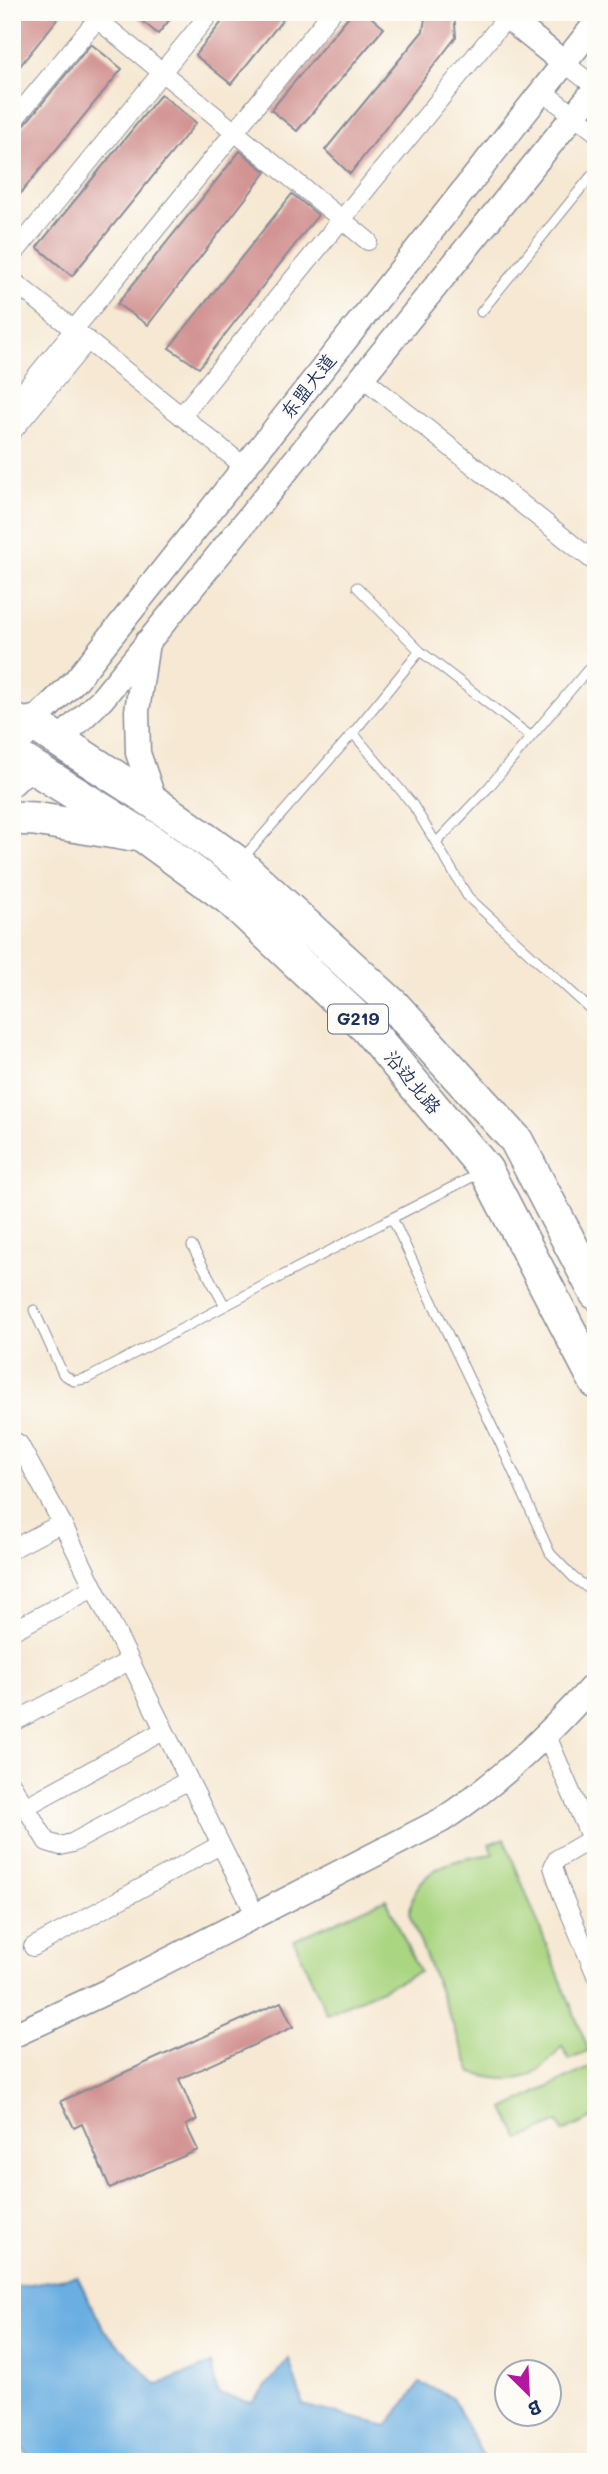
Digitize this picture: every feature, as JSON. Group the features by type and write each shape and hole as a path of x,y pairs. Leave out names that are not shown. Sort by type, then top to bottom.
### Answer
{"highway":[{"name":"沿边北路","path":"23,750 155,803 239,863 394,1006 516,1140 596,1293"},
{"name":"沿边北路","path":"23,750 229,899 366,1027 486,1170 596,1382"},
{"path":"12,818 35,819 145,838"}],"main road":[{"path":"504,14 564,63"},
{"name":"东盟大道","path":"23,750 596,23"},
{"name":"东盟大道","path":"23,750 102,699 596,88"},
{"path":"147,642 137,711 138,753 155,803"},
{"path":"12,2036 110,1990 442,1820 475,1798 547,1736 596,1682"}],"street":[{"path":"12,256 211,12"},
{"path":"12,432 235,132 332,12"},
{"path":"181,416 342,219 504,14"},
{"path":"12,122 100,16 162,73 368,241"},
{"path":"564,63 596,88"},
{"path":"542,91 596,132"},
{"path":"12,280 245,467"},
{"path":"12,402 82,335"},
{"path":"362,377 596,563"},
{"path":"12,1440 19,1444 62,1523 254,1914"},
{"path":"12,1549 62,1523"},
{"path":"12,1631 93,1588"},
{"path":"12,1723 129,1661"},
{"path":"25,1807 163,1731"},
{"path":"547,1736 593,1838 557,1859 554,1867 562,1894 596,1975"},
{"path":"12,1785 47,1842 60,1846 72,1843 187,1781"},
{"path":"33,1947 220,1845"}],"lane":[{"path":"481,312 596,170"},
{"path":"357,587 420,651 530,736"},
{"path":"239,863 353,733 420,651"},
{"path":"436,843 488,788 590,667"},
{"path":"353,733 413,805 468,897 590,1009"},
{"path":"34,1310 63,1374 74,1381 88,1378 486,1170"},
{"path":"392,1218 550,1553 574,1578 596,1594"},
{"path":"192,1245 225,1306"}],"green space":[{"path":"504,1838 589,2051 569,2060 562,2046 533,2074 512,2079 472,2073 409,1914 415,1892 430,1874 449,1863 493,1854 489,1844"},
{"path":"386,1899 419,1972 327,2014 294,1940"},
{"path":"592,2066 596,2073 596,2116 563,2132 558,2122 520,2140 504,2109"}],"water":[{"path":"77,2276 104,2330 157,2385 211,2364 218,2394 252,2403 289,2359 303,2405 387,2426 420,2383 451,2396 486,2462 37,2462 12,2440 12,2287"}],"building":[{"path":"12,12 63,12 12,76"},
{"path":"131,12 176,12 158,34"},
{"path":"230,12 289,12 231,84 195,55"},
{"path":"352,12 365,12 384,28 297,131 271,110"},
{"path":"426,12 454,12 456,37 350,174 325,150 423,31"},
{"path":"91,44 122,69 12,204 12,133 21,129"},
{"path":"161,94 196,123 72,276 37,247"},
{"path":"240,151 266,172 148,325 117,304"},
{"path":"292,194 318,215 199,368 169,348"},
{"path":"281,2002 293,2027 179,2079 197,2120 186,2125 198,2150 110,2188 82,2124 74,2128 61,2101"}]}
